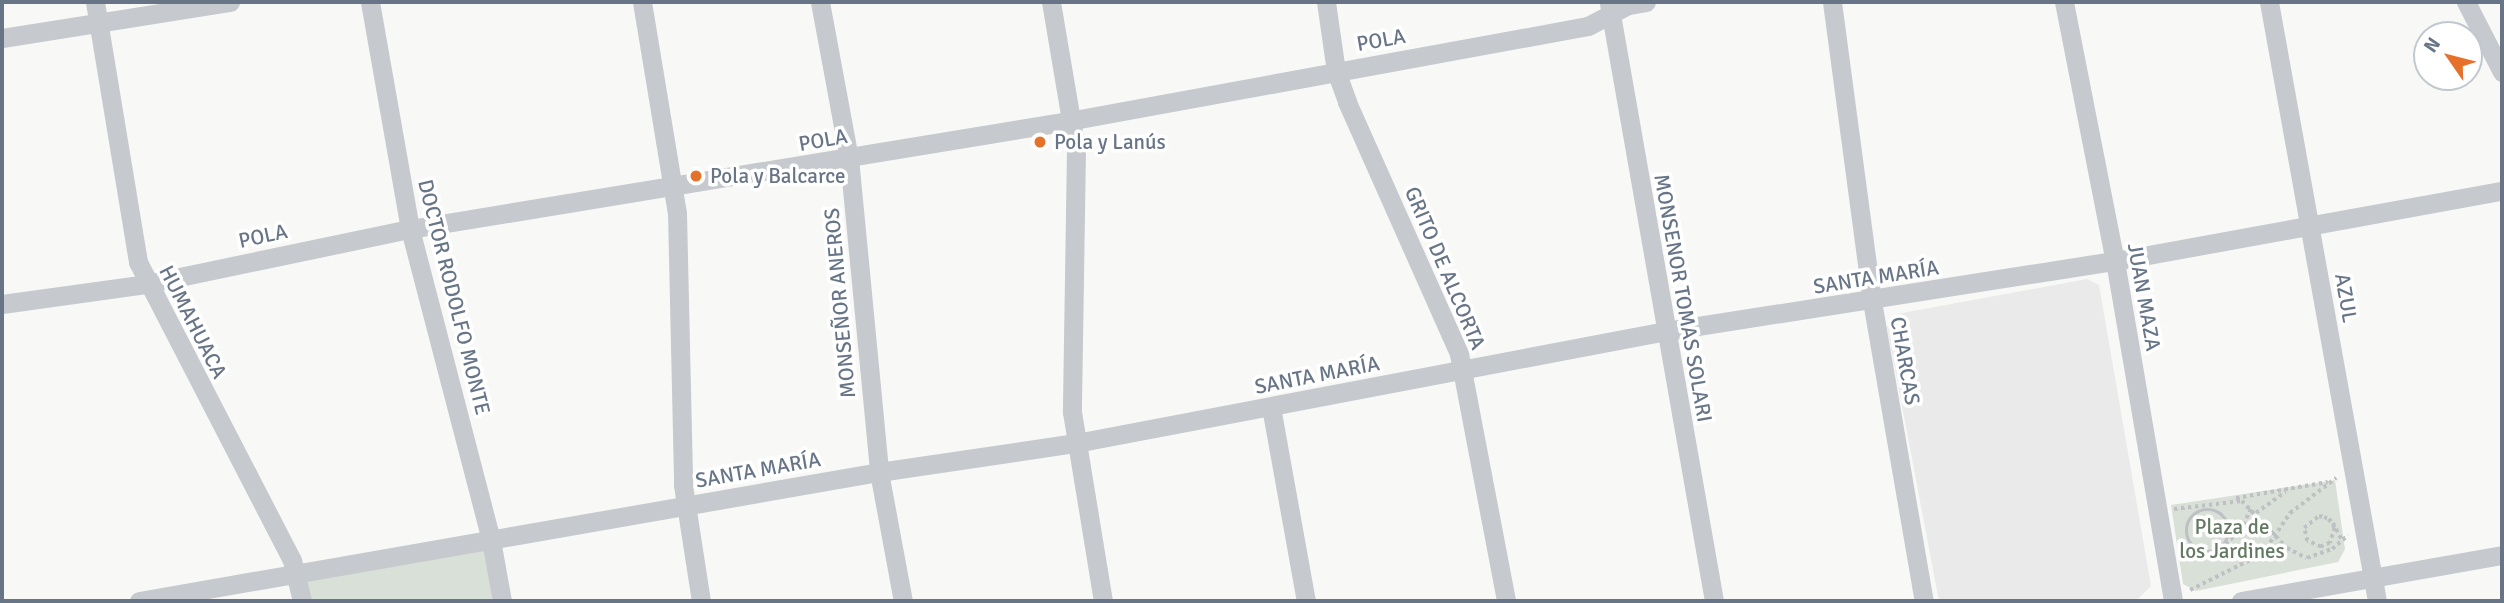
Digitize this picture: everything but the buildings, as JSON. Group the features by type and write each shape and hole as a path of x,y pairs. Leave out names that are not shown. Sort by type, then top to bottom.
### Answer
{"street":[{"name":"HUMAHUACA","path":"94,2 138,262 146,284 297,574 302,601"},
{"path":"2,38 230,2"},
{"name":"DOCTOR RODOLFO MONTE","path":"370,2 410,229 491,540 502,601"},
{"path":"642,2 675,188 684,505 701,601"},
{"name":"MONSEÑOR ANEROS","path":"820,2 849,158 879,472 903,601"},
{"path":"1051,2 1074,120 1072,412 1103,601"},
{"name":"GRITO DE ALCORTA","path":"1325,2 1336,71 1463,371 1506,601"},
{"name":"POLA","path":"2,304 146,284 410,229 675,188 1074,120 1588,26 1610,8 1646,2"},
{"name":"CHARCAS","path":"1832,2 1872,301 1924,601"},
{"name":"JUAN MAZA","path":"2064,2 2115,261 2172,598"},
{"name":"AZUL","path":"2269,2 2377,601"},
{"path":"2466,2 2502,72"},
{"name":"MONSENOR TOMAS SOLARI","path":"1610,8 1714,601"},
{"name":"SANTA MARÍA","path":"139,601 879,472 1076,443 1666,331 2115,261 2502,191"},
{"path":"1271,407 1306,601"},
{"path":"2241,601 2374,580 2502,555"}],"path":[{"path":"2172,598 2262,554 2290,513 2352,467"},
{"path":"2157,512 2331,481"},
{"path":"2256,513 2291,489"},
{"path":"2234,499 2251,508 2275,537 2307,558 2332,550 2362,521"},
{"path":"2223,545 2229,527 2222,515 2202,511 2191,519 2188,532 2193,545 2211,552 2223,545 2240,531 2251,508"},
{"path":"2329,519 2335,533 2330,543 2311,545 2304,533 2306,523 2319,516 2329,519 2343,540"}],"shaded area":[{"path":"2087,279 2099,285 2151,586 2136,601 1939,601 1887,327 1897,314"}],"green space":[{"name":"Plaza de los Jardines","path":"2335,480 2345,549 2338,562 2196,591 2183,584 2171,505"},
{"path":"491,540 502,601 302,601 297,574"}],"place":[{"name":"Pola y Lanús","path":"1040,142"},
{"name":"Pola y Balcarce","path":"696,176"}]}
